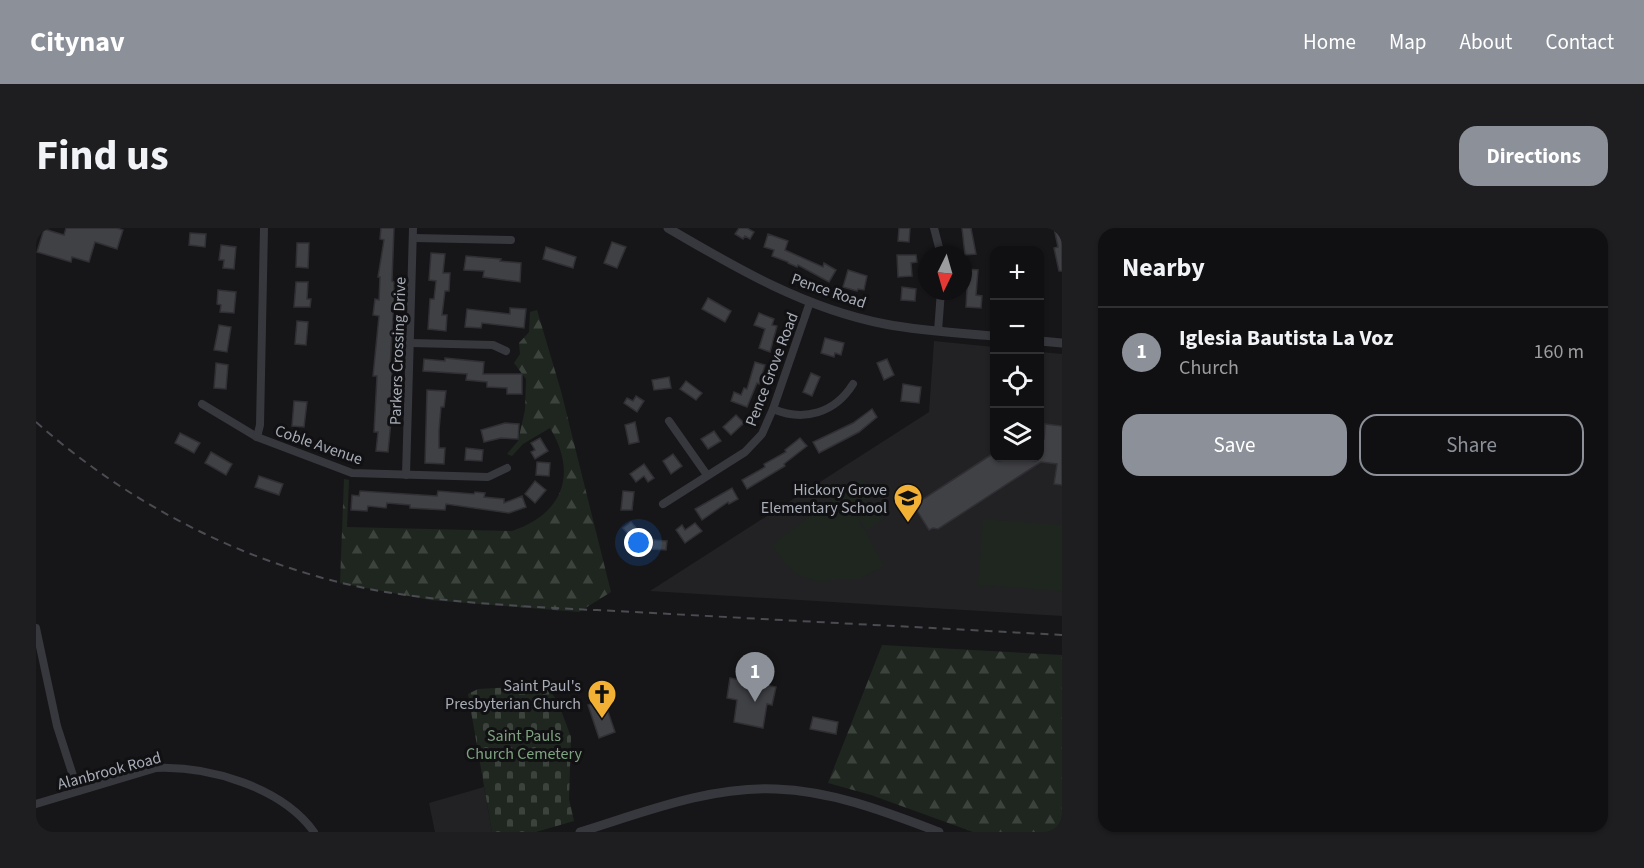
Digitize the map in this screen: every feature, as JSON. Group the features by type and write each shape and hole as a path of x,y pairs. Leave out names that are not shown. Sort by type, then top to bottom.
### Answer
{"street":[{"path":"257,437 260,425 264,228"},
{"name":"Parkers Crossing Drive","path":"406,475 413,228"},
{"name":"Pence Road","path":"668,228 715,256 777,288 842,314 884,324 990,336"},
{"path":"934,228 939,246"},
{"path":"414,238 511,240"},
{"path":"938,331 940,300"},
{"name":"Pence Grove Road","path":"663,504 745,452 762,434 810,302"},
{"path":"1044,341 1062,343"},
{"path":"411,343 493,345 506,351"},
{"path":"773,409 801,416 819,412 840,400 853,384"},
{"name":"Coble Avenue","path":"202,405 257,437 352,473 488,477 507,468"},
{"path":"669,421 706,476"},
{"path":"36,628 57,726 78,791"},
{"name":"Alanbrook Road","path":"36,804 156,768 190,769 260,789 299,813 315,832"},
{"path":"580,832 695,798 761,789 795,790 832,797 868,806 939,832"}],"shaded area":[{"name":"Hickory Grove Elementary School","path":"934,341 990,347 990,462 1044,462 1044,352 1062,354 1062,616 650,591 929,412"},
{"path":"484,787 492,832 435,832 429,803"}],"green space":[{"path":"537,310 561,391 611,592 579,612 430,600 340,583 344,479 349,480 347,527 512,531 529,524 554,503 561,490 564,476 563,461 550,428 523,444 512,456 507,454 518,441 525,410 526,379 514,363 520,354 519,343 529,332 530,312"},
{"path":"862,479 872,497 854,507 843,489"},
{"path":"840,493 845,494 884,566 859,579 815,581 798,575 785,563 772,545"},
{"path":"874,503 883,519 866,530 857,513"},
{"path":"983,519 1062,525 1062,591 978,585"},
{"path":"882,645 1062,655 1062,832 973,832 871,795 828,783"},
{"name":"Saint Pauls Church Cemetery","path":"548,688 558,702 571,737 569,799 574,821 536,832 492,832 468,694 478,689"}],"building":[{"path":"66,228 123,230 117,249 95,242 89,262 72,257 71,262 37,252 44,229 64,235"},
{"path":"381,228 394,228 392,281 394,282 394,301 390,368 392,368 391,421 388,452 376,451 378,432 374,432 377,376 373,376 379,316 373,315 375,299 379,300 380,277 378,277 384,240 380,239"},
{"path":"739,228 747,228 754,232 750,239 745,236 743,239 735,234"},
{"path":"899,228 910,228 909,242 898,241"},
{"path":"962,228 971,228 976,254 972,254 972,246 964,246"},
{"path":"1054,228 1062,228 1062,271 1059,271 1054,248 1058,247"},
{"path":"190,233 206,234 205,247 189,245"},
{"path":"768,234 788,241 785,250 823,267 824,263 836,270 829,282 798,265 797,267 772,256 774,250 764,247"},
{"path":"612,242 626,247 617,268 604,263"},
{"path":"297,243 309,243 308,268 296,267"},
{"path":"221,245 236,247 234,269 223,268 224,260 219,260"},
{"path":"546,247 576,257 573,268 543,259"},
{"path":"431,253 445,254 443,273 450,273 449,291 445,291 442,315 447,315 446,331 428,329 430,299 434,299 436,281 429,280"},
{"path":"897,255 916,255 917,262 911,263 912,276 898,277"},
{"path":"466,256 521,263 520,282 483,277 484,271 464,270"},
{"path":"972,269 978,270 976,295 982,296 981,308 966,307 966,300 972,300"},
{"path":"848,270 867,276 864,290 858,289 857,291 843,287"},
{"path":"296,282 308,282 307,299 311,299 310,307 294,307"},
{"path":"902,287 916,289 915,301 901,300"},
{"path":"218,290 236,292 234,313 220,312 221,305 217,304"},
{"path":"708,298 731,311 725,322 702,309"},
{"path":"510,308 526,309 524,328 482,323 481,328 465,327 467,309 510,314"},
{"path":"759,313 774,319 772,325 777,326 770,352 759,348 765,329 754,325"},
{"path":"297,321 308,322 306,345 295,344"},
{"path":"219,325 231,327 227,352 214,350"},
{"path":"825,338 844,343 841,355 835,353 834,357 821,353"},
{"path":"445,358 484,362 483,374 522,374 522,394 507,394 507,388 487,387 487,382 466,380 467,374 423,371 424,359 445,361"},
{"path":"887,359 894,375 884,380 877,363"},
{"path":"755,362 765,365 759,384 757,383 747,407 731,401 734,392 741,395 744,388 747,389"},
{"path":"216,363 228,365 226,389 214,388"},
{"path":"811,373 820,377 812,396 803,392"},
{"path":"669,377 671,388 654,390 652,380"},
{"path":"686,381 702,393 696,400 680,389"},
{"path":"903,384 921,387 919,403 901,401"},
{"path":"427,390 446,391 444,407 441,407 439,430 439,448 445,448 444,464 425,463"},
{"path":"636,396 644,401 637,412 624,403 627,398 633,401"},
{"path":"294,401 307,402 304,427 292,426"},
{"path":"872,409 877,417 859,432 819,453 813,442 853,423"},
{"path":"736,415 744,423 731,435 723,427"},
{"path":"635,422 639,442 629,444 625,425"},
{"path":"505,423 519,424 518,439 501,438 484,442 481,430"},
{"name":"Hickory Grove Elementary School","path":"1045,424 1062,426 1062,485 1054,484 1057,464 1041,462 1044,462"},
{"path":"714,431 721,441 708,449 701,439"},
{"path":"180,433 200,443 194,453 175,443"},
{"path":"540,438 548,451 535,459 531,452 535,450 531,443"},
{"path":"800,438 807,446 784,464 785,466 747,489 742,480 786,452 785,450"},
{"path":"466,448 483,450 482,461 465,460"},
{"path":"211,452 232,464 226,475 205,463"},
{"path":"673,454 682,466 671,474 663,461"},
{"name":"Hickory Grove Elementary School","path":"990,456 990,462 1041,462 938,529 929,530 917,511 920,501"},
{"path":"537,462 550,463 549,476 536,475"},
{"path":"644,464 654,478 648,482 644,476 636,482 630,474"},
{"path":"259,476 283,484 279,495 255,487"},
{"path":"535,481 546,490 535,503 525,494"},
{"path":"732,488 738,499 729,504 728,502 702,520 695,509"},
{"path":"360,491 437,496 438,491 474,494 475,492 485,493 484,497 504,499 504,503 522,496 526,507 509,513 446,504 445,510 410,508 410,505 387,503 386,508 368,506 367,511 351,510 352,495 359,496"},
{"path":"623,491 634,492 632,510 621,510"},
{"path":"631,522 642,535 634,541 623,528"},
{"path":"695,523 702,531 685,543 676,530 682,525 685,530"},
{"path":"653,540 667,541 666,550 652,549"},
{"path":"730,678 776,687 772,705 767,704 763,728 734,722 737,700 727,698"},
{"name":"Saint Paul's Presbyterian Church","path":"604,700 615,732 599,738 588,705"},
{"path":"813,717 838,722 836,734 810,729"}],"railway":[{"path":"36,422 112,481 196,530 286,567 333,581 380,591 524,606 1062,635"}],"place":[{"name":"Hickory Grove Elementary School","path":"908,524"},
{"name":"Iglesia Bautista La Voz","path":"755,702"},
{"name":"Saint Paul's Presbyterian Church","path":"602,720"}]}
